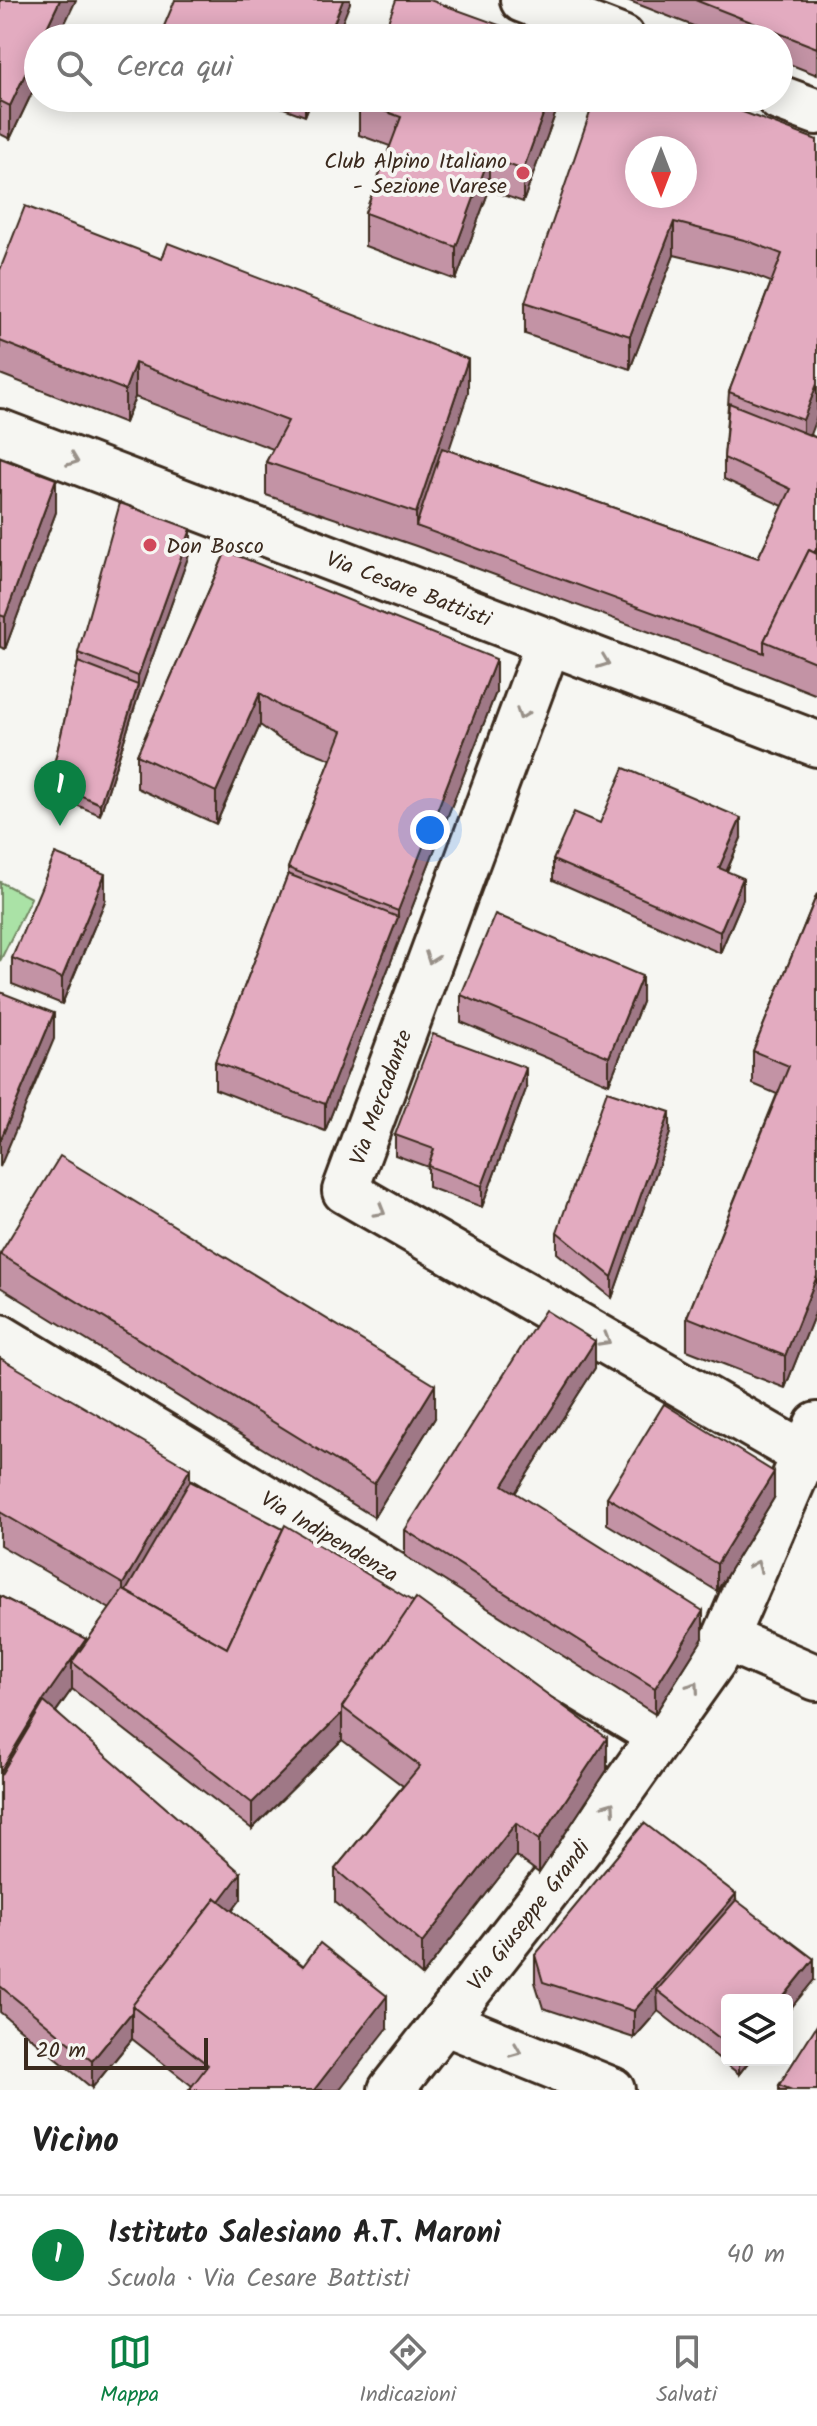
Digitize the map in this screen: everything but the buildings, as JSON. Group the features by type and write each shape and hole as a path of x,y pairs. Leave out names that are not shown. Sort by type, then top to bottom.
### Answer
{"street":[{"path":"523,0 586,24"},
{"path":"793,103 817,112"},
{"name":"Via Cesare Battisti","path":"0,432 817,744"},
{"name":"Via Mercadante","path":"549,641 345,1191 811,1440"},
{"name":"Via Indipendenza","path":"0,1337 660,1736"},
{"name":"Via Giuseppe Grandi","path":"391,2090 584,1843 713,1661 811,1440"},
{"path":"725,1638 817,1678"},
{"path":"444,2022 612,2090"}],"green space":[{"path":"0,882 31,898 0,961"}],"place":[{"name":"Club Alpino Italiano - Sezione Varese","path":"523,173"},
{"name":"Don Bosco","path":"150,545"},
{"name":"Istituto Salesiano A.T. Maroni","path":"60,826"}]}
